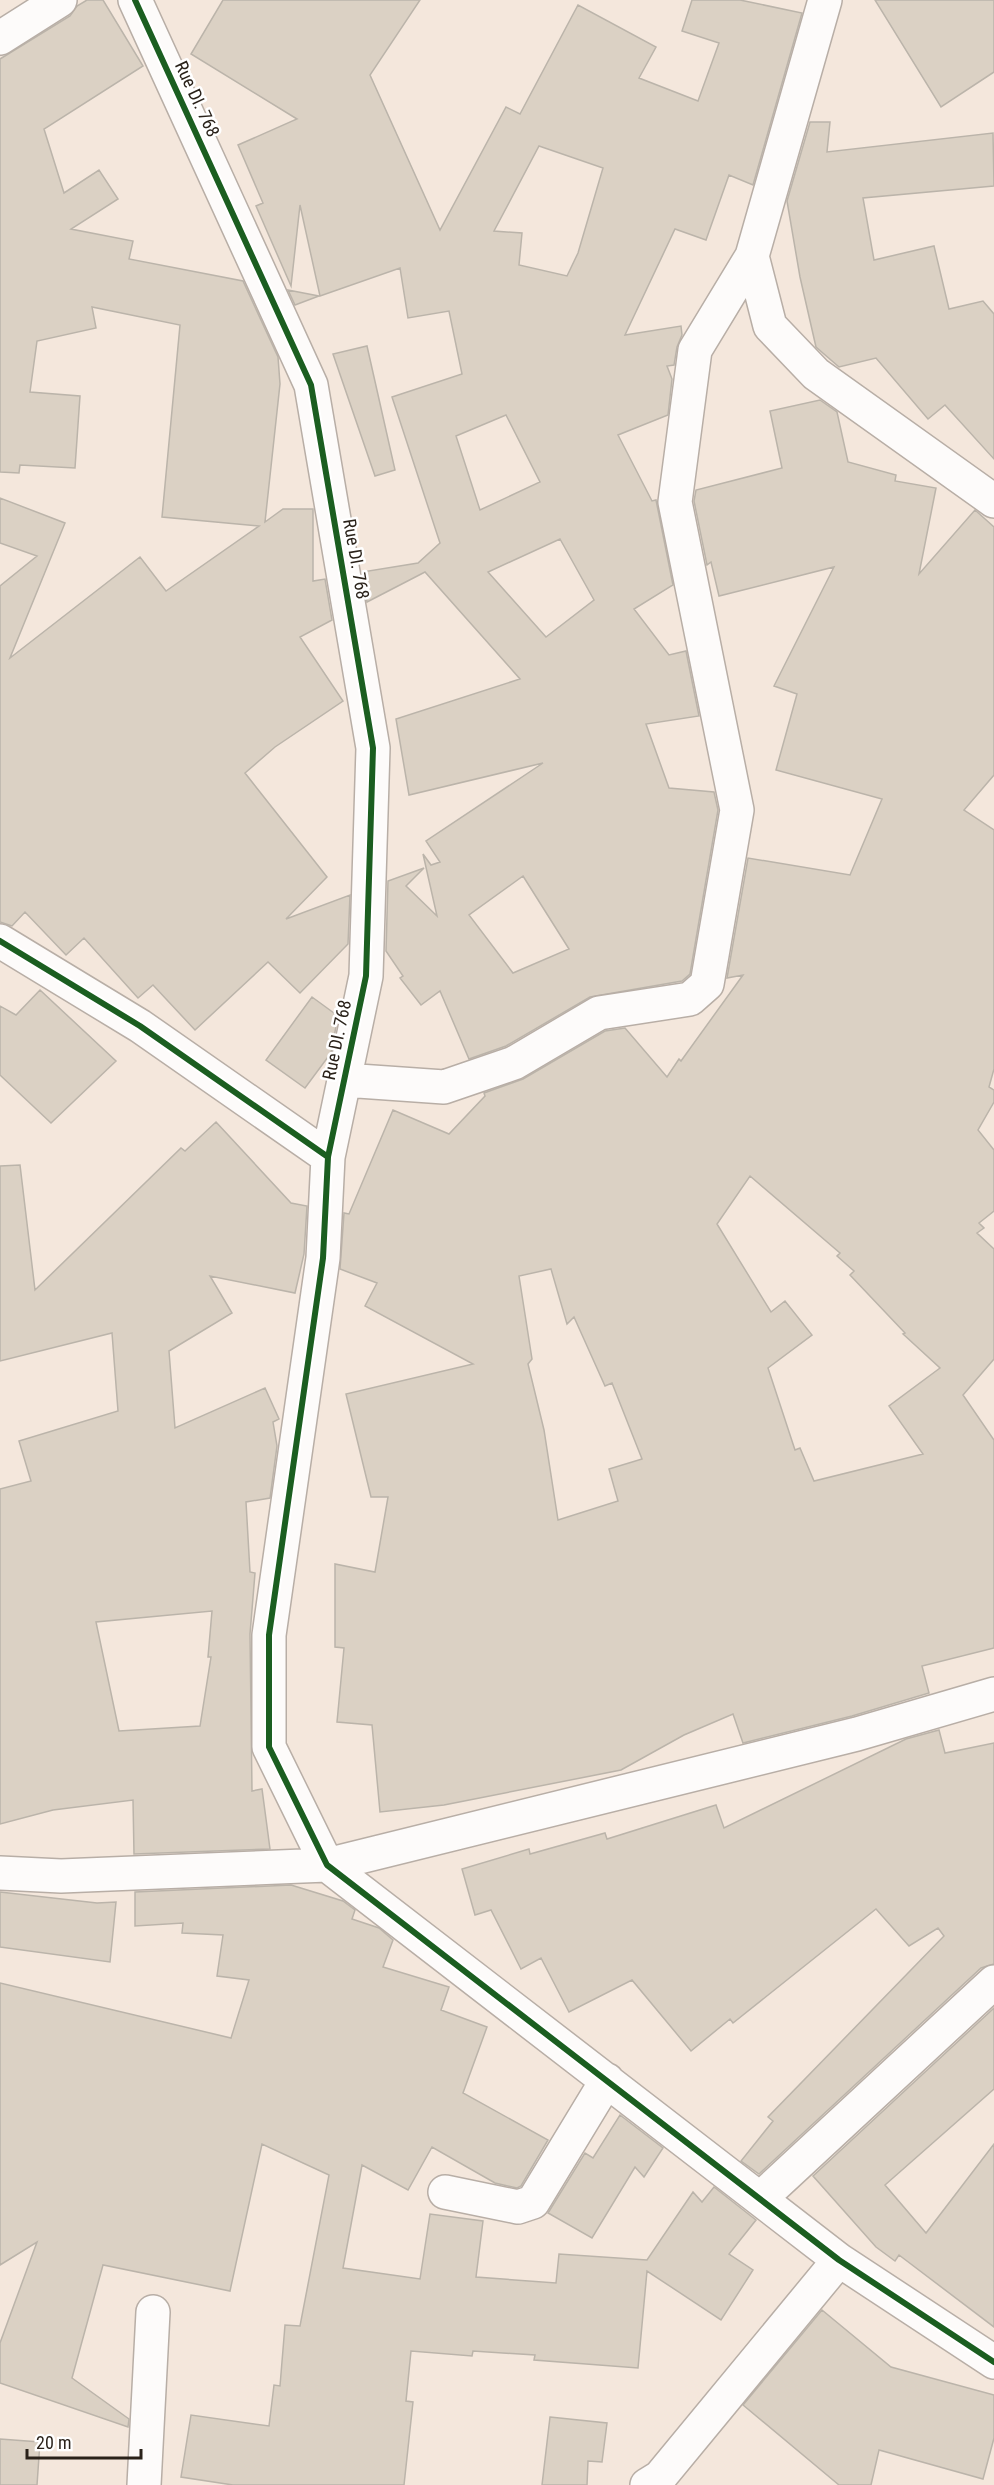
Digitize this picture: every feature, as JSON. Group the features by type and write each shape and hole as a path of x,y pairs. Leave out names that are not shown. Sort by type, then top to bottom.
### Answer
{"street":[{"path":"0,38 60,0"},
{"name":"Rue DI. 768","path":"135,0 311,385 373,748 366,976 328,1156 323,1258 269,1635 269,1747 327,1865"},
{"path":"344,1080 444,1087 514,1063 599,1013 690,999 707,984 737,810 675,502 695,350 752,256 825,0"},
{"path":"752,256 770,326 816,374 994,501"},
{"path":"0,941 140,1026 328,1156"},
{"path":"0,1873 61,1876 327,1865 857,1734 994,1694"},
{"path":"327,1865 839,2260 994,2362"},
{"path":"761,2198 994,1982"},
{"path":"445,2192 518,2207 529,2205 533,2202 607,2080"},
{"path":"647,2485 660,2477 839,2260"},
{"path":"144,2485 153,2313"}],"building":[{"path":"87,0 103,0 143,66 44,129 64,193 99,170 118,199 71,229 133,241 129,259 243,281 278,357 280,384 265,522 283,509 313,509 313,581 325,579 332,620 300,637 343,701 275,747 245,773 327,877 286,919 350,895 348,944 300,993 268,962 195,1030 153,985 138,998 84,938 66,955 25,912 12,926 0,922 0,586 37,556 0,543 0,498 65,523 10,658 140,557 166,591 259,526 162,517 180,325 92,307 96,328 37,341 30,392 80,396 75,468 20,465 19,473 0,472 0,59 70,16 77,6"},
{"path":"223,0 420,0 370,75 440,230 506,107 520,114 578,5 656,47 639,78 698,101 719,43 682,31 692,0 740,0 802,13 753,185 729,175 706,240 675,229 625,335 681,326 682,335 674,365 667,366 672,379 668,415 618,435 652,501 656,500 673,585 634,609 669,655 686,651 699,716 646,724 669,788 714,792 718,810 690,974 682,981 590,997 506,1046 469,1059 440,991 421,1005 400,978 403,976 386,951 388,881 424,868 406,886 437,916 423,854 431,865 440,862 426,841 543,763 409,795 396,719 520,679 425,572 367,602 362,572 418,563 440,543 392,397 462,374 449,311 408,318 400,268 320,296 300,205 291,286 256,206 263,203 238,145 297,119 191,54","holes":["539,146 603,168 578,253 567,276 519,265 522,233 494,231","506,415 540,482 480,510 456,436","560,539 594,600 546,637 488,572","523,876 569,949 513,973 469,915"]},
{"path":"875,0 994,0 994,72 941,107"},
{"path":"810,122 830,122 827,152 993,133 994,186 863,198 874,260 934,246 949,309 983,301 994,314 994,459 945,405 928,419 876,358 839,367 816,347 800,277 787,201"},
{"path":"288,290 319,296 295,305"},
{"path":"367,346 395,470 375,476 333,354"},
{"path":"820,400 837,412 848,462 896,475 895,481 936,488 919,574 975,510 994,527 994,775 964,810 994,830 994,1069 989,1087 994,1090 994,1102 978,1130 994,1150 994,1211 979,1223 984,1228 977,1233 994,1249 994,1359 963,1395 994,1440 994,1648 922,1666 929,1693 852,1716 743,1743 733,1714 684,1735 621,1770 444,1805 380,1812 372,1725 337,1722 344,1648 335,1647 335,1564 375,1572 388,1497 371,1497 346,1394 473,1364 365,1306 377,1283 340,1269 344,1213 349,1214 393,1110 449,1134 485,1096 484,1093 523,1079 605,1031 625,1028 667,1077 743,975 727,978 748,858 850,875 882,799 776,770 797,694 774,686 834,567 719,596 711,562 707,565 694,501 696,490 782,468 770,411","holes":["750,1176 840,1253 837,1256 854,1271 850,1275 905,1333 903,1334 940,1368 889,1406 923,1454 814,1481 800,1448 795,1450 768,1368 812,1335 785,1301 771,1312 717,1224","551,1269 567,1324 574,1317 605,1386 612,1383 642,1459 609,1469 618,1501 558,1520 544,1430 528,1364 532,1359 519,1276"]},
{"path":"40,990 116,1061 51,1123 0,1075 0,1006 16,1015"},
{"path":"312,997 338,1016 331,1053 305,1088 266,1060"},
{"path":"216,1122 291,1203 307,1206 304,1254 295,1293 210,1276 232,1313 169,1351 175,1428 265,1388 279,1419 273,1422 277,1446 270,1498 246,1502 250,1572 255,1573 250,1634 252,1791 262,1789 270,1849 134,1854 133,1800 53,1810 0,1824 0,1489 31,1481 19,1441 118,1411 112,1333 0,1361 0,1166 20,1165 35,1290 181,1148 185,1151","holes":["212,1611 208,1657 211,1657 200,1726 119,1731 96,1622"]},
{"path":"939,1730 945,1753 994,1743 994,1964 981,1968 759,2174 741,2161 773,2121 768,2117 944,1936 938,1928 909,1946 876,1909 733,2023 730,2019 691,2051 632,1980 569,2012 541,1958 521,1969 491,1910 475,1915 462,1869 529,1849 530,1854 605,1833 607,1839 716,1805 724,1828 906,1739"},
{"path":"291,1885 343,1901 355,1910 352,1919 379,1928 393,1940 383,1967 449,1987 441,2010 487,2027 463,2093 548,2140 521,2186 517,2188 495,2183 432,2147 408,2190 362,2165 343,2268 420,2279 430,2214 483,2221 476,2277 556,2283 559,2254 647,2260 693,2192 702,2202 714,2187 756,2220 729,2254 753,2270 721,2320 647,2271 638,2368 534,2360 535,2355 473,2351 472,2356 411,2351 406,2401 413,2402 404,2485 233,2485 181,2477 191,2415 269,2426 274,2385 280,2386 285,2325 300,2326 329,2175 262,2144 230,2291 103,2265 72,2378 129,2419 128,2427 0,2383 0,2343 37,2242 0,2265 0,1983 231,2038 249,1980 217,1976 223,1935 182,1933 183,1923 135,1926 135,1892"},
{"path":"0,1892 97,1903 116,1902 110,1962 0,1947"},
{"path":"994,2008 994,2089 885,2185 926,2233 994,2144 994,2327 899,2255 895,2261 876,2247 813,2176"},
{"path":"620,2115 663,2148 644,2177 635,2167 592,2238 548,2213 585,2153 593,2158"},
{"path":"822,2310 891,2367 994,2395 994,2438 983,2479 879,2450 871,2485 839,2485 743,2405"},
{"path":"550,2417 607,2423 602,2462 588,2461 587,2485 542,2485"},
{"path":"0,2439 40,2442 37,2485 0,2485"}],"cycle path":[{"path":"135,0 311,385 373,748 366,976 328,1157"},
{"path":"0,941 140,1026 328,1157 323,1258 269,1635 269,1747 327,1865 839,2260 994,2362"}]}
